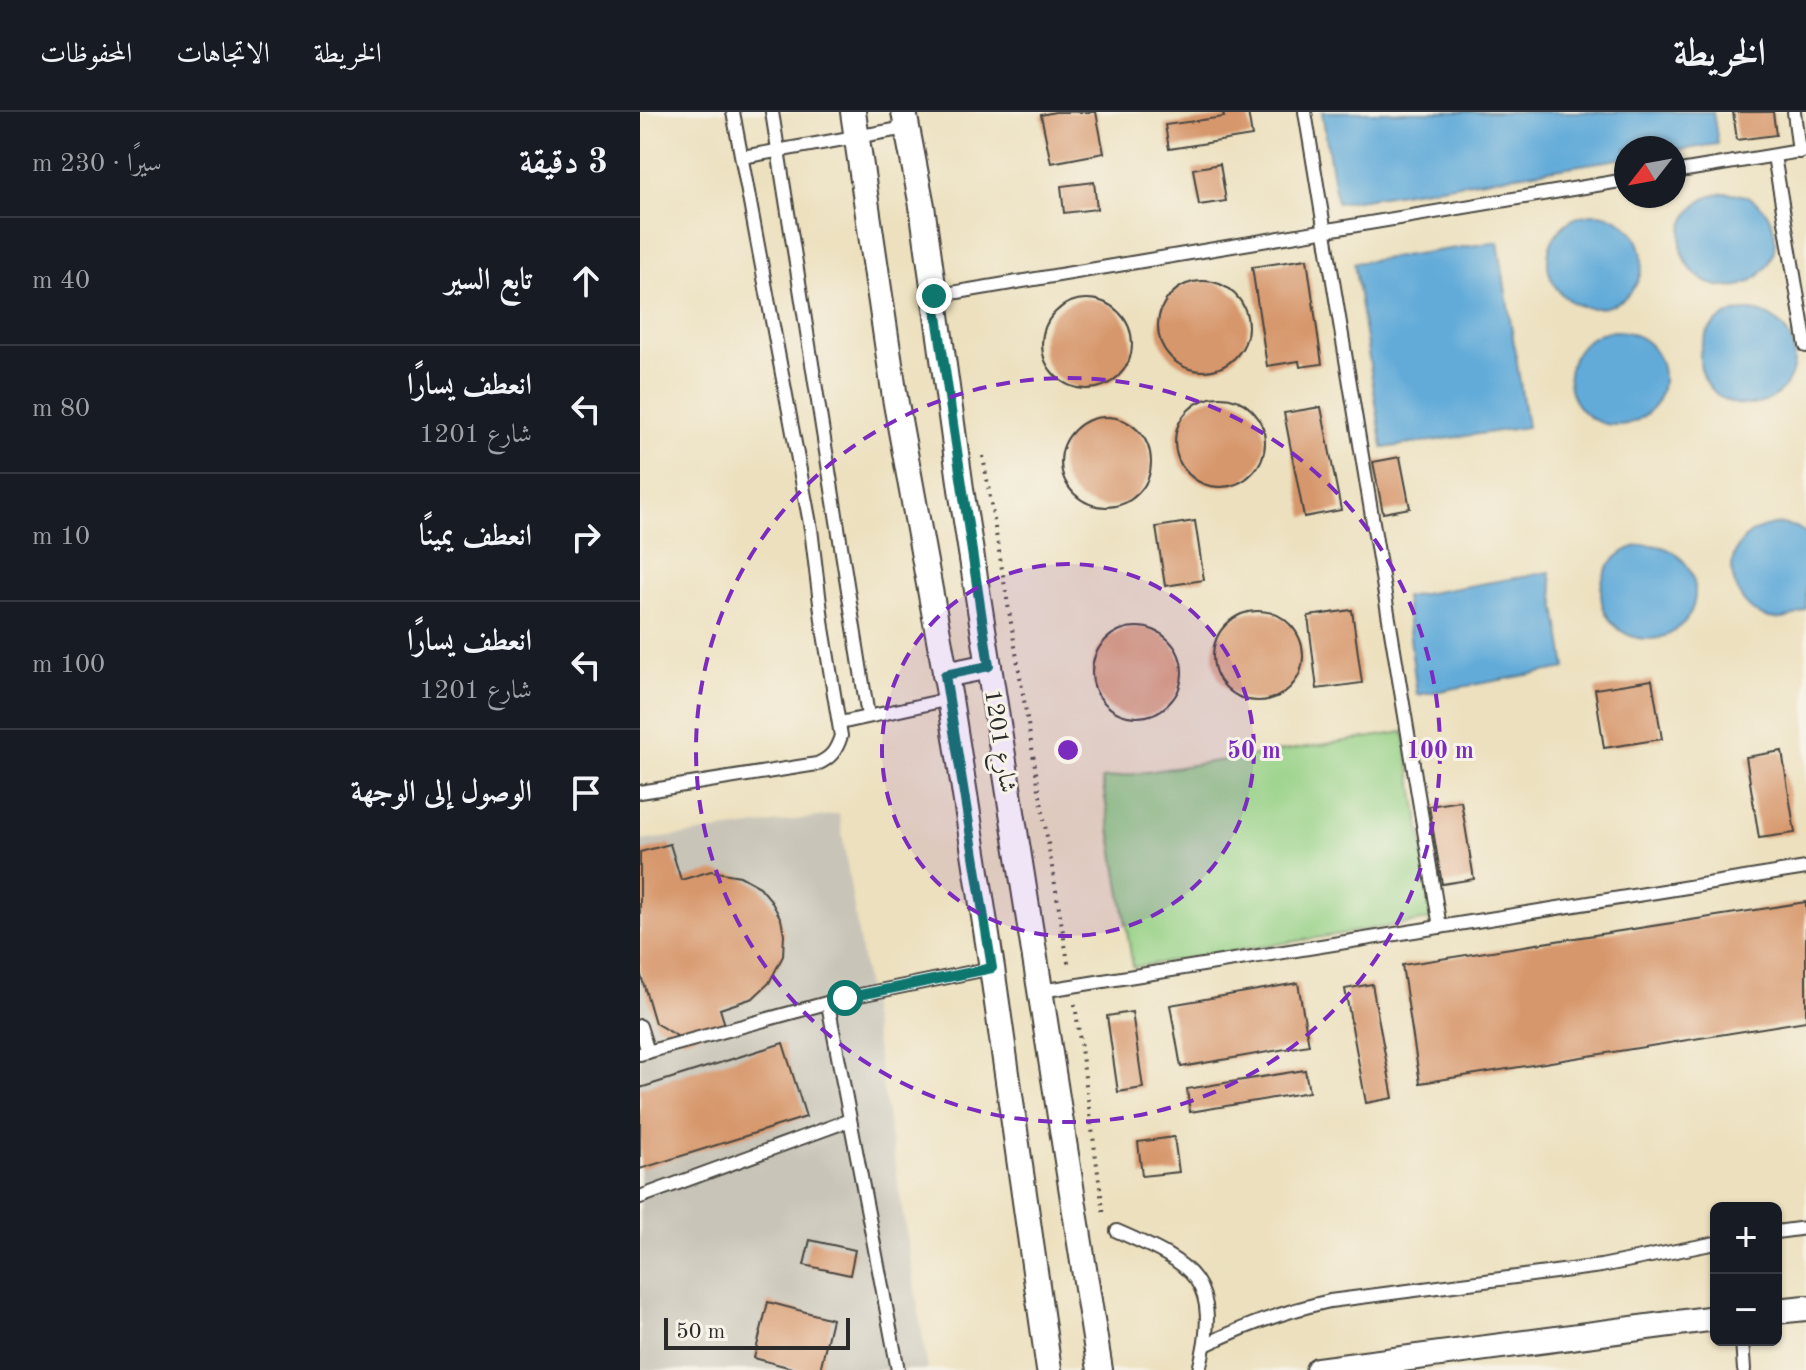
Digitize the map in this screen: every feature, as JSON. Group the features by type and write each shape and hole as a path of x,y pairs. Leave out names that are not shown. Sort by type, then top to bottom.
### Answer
{"street":[{"name":"شارع 1201","path":"905,120 922,206 989,666 1100,1370"},
{"name":"شارع 1201","path":"855,124 895,398 948,687 992,968 1049,1370"},
{"path":"948,687 989,666"},
{"path":"1782,1310 1806,1308"},
{"path":"1318,1370 1710,1319"}],"lane":[{"path":"640,792 817,764 828,759 837,749 841,736 811,529 733,112"},
{"path":"772,112 868,716"},
{"path":"1305,112 1440,927"},
{"path":"1686,170 1803,151 1794,112"},
{"path":"742,157 778,150 855,124 905,120"},
{"path":"1774,156 1806,346"},
{"path":"934,296 1614,182"},
{"path":"840,723 948,687"},
{"path":"1041,991 1806,868"},
{"path":"640,1026 644,1053 869,993 992,968"},
{"path":"828,1004 898,1367"},
{"path":"640,1197 850,1120"},
{"path":"1782,1231 1806,1228"},
{"path":"1117,1231 1162,1251 1181,1263 1196,1280 1206,1301 1208,1323 1199,1370"},
{"path":"1205,1345 1244,1325 1330,1301 1570,1271 1710,1244"},
{"path":"1742,1346 1744,1370"}],"path":[{"path":"984,456 1072,986 1104,1221"}],"shaded area":[{"path":"839,814 928,1370 640,1370 640,841"}],"green space":[{"path":"1404,732 1435,919 1133,967 1102,779"}],"water":[{"path":"1322,112 1713,112 1718,144 1686,149 1686,136 1614,136 1614,160 1337,203"},
{"path":"1728,193 1746,197 1761,207 1771,222 1775,240 1771,258 1761,273 1746,283 1728,287 1710,283 1695,273 1685,258 1681,240 1685,222 1695,207 1710,197"},
{"path":"1595,214 1613,218 1628,228 1638,243 1642,261 1638,279 1628,294 1613,304 1595,308 1577,304 1562,294 1552,279 1548,261 1552,243 1562,228 1577,218"},
{"path":"1498,242 1527,427 1383,448 1354,263"},
{"path":"1747,311 1765,315 1780,325 1790,340 1794,358 1790,376 1780,391 1765,401 1747,405 1729,401 1714,391 1704,376 1700,358 1704,340 1714,325 1729,315"},
{"path":"1616,331 1634,335 1649,345 1659,360 1663,378 1659,396 1649,411 1634,421 1616,425 1598,421 1583,411 1573,396 1569,378 1573,360 1583,345 1598,335"},
{"path":"1781,524 1806,533 1806,609 1783,619 1763,616 1746,604 1736,587 1732,567 1738,547 1753,532"},
{"path":"1648,545 1666,549 1681,559 1691,574 1695,592 1691,610 1681,625 1666,635 1648,639 1630,635 1615,625 1605,610 1601,592 1605,574 1615,559 1630,549"},
{"path":"1550,572 1566,668 1417,695 1405,597"}],"building":[{"path":"1096,112 1104,153 1051,163 1041,115"},
{"path":"1223,112 1248,112 1252,136 1169,149 1165,125 1224,117"},
{"path":"1733,112 1773,112 1776,135 1737,140"},
{"path":"1220,164 1226,201 1199,205 1193,169"},
{"path":"1094,182 1097,209 1064,213 1061,186"},
{"path":"1307,259 1322,364 1300,367 1299,361 1267,366 1252,267"},
{"path":"1203,281 1228,289 1240,301 1248,326 1240,351 1228,363 1203,371 1178,363 1166,351 1158,326 1166,301 1178,289"},
{"path":"1087,299 1112,307 1124,319 1132,344 1124,369 1112,381 1087,389 1062,381 1050,369 1042,344 1050,319 1062,307"},
{"path":"1220,397 1245,405 1257,417 1265,442 1257,467 1245,479 1220,487 1195,479 1183,467 1175,442 1183,417 1195,405"},
{"path":"1321,407 1341,510 1304,517 1284,413"},
{"path":"1106,417 1131,425 1143,437 1151,462 1143,487 1131,499 1106,507 1081,499 1069,487 1061,462 1069,437 1081,425"},
{"path":"1400,457 1410,508 1383,513 1373,462"},
{"path":"1195,521 1204,580 1165,586 1156,527"},
{"path":"1352,610 1362,683 1317,689 1308,616"},
{"path":"1258,611 1283,619 1295,631 1303,656 1295,681 1283,693 1258,701 1233,693 1221,681 1213,656 1221,631 1233,619"},
{"path":"1137,627 1162,635 1174,647 1182,672 1174,697 1162,709 1137,717 1112,709 1100,697 1092,672 1100,647 1112,635"},
{"path":"1652,680 1662,739 1604,748 1595,689"},
{"path":"1782,751 1795,833 1759,838 1746,757"},
{"path":"1461,801 1474,879 1442,884 1429,806"},
{"path":"670,844 681,880 711,871 740,876 760,887 781,919 784,934 783,956 769,983 753,998 720,1009 725,1025 684,1040 655,1023 640,972 640,852"},
{"path":"1806,902 1806,1021 1420,1083 1402,965"},
{"path":"1298,983 1309,1045 1181,1067 1170,1005"},
{"path":"1372,984 1393,1098 1366,1103 1345,989"},
{"path":"1132,1012 1143,1088 1118,1092 1107,1016"},
{"path":"783,1043 806,1117 640,1169 640,1088"},
{"path":"1305,1070 1309,1092 1190,1112 1187,1089"},
{"path":"1174,1137 1179,1172 1142,1176 1138,1142"},
{"path":"810,1240 855,1250 850,1275 804,1265"},
{"path":"768,1302 832,1319 820,1370 799,1370 754,1358"}],"route":[{"path":"845,998 992,968 945,675 989,666 934,296"}]}
